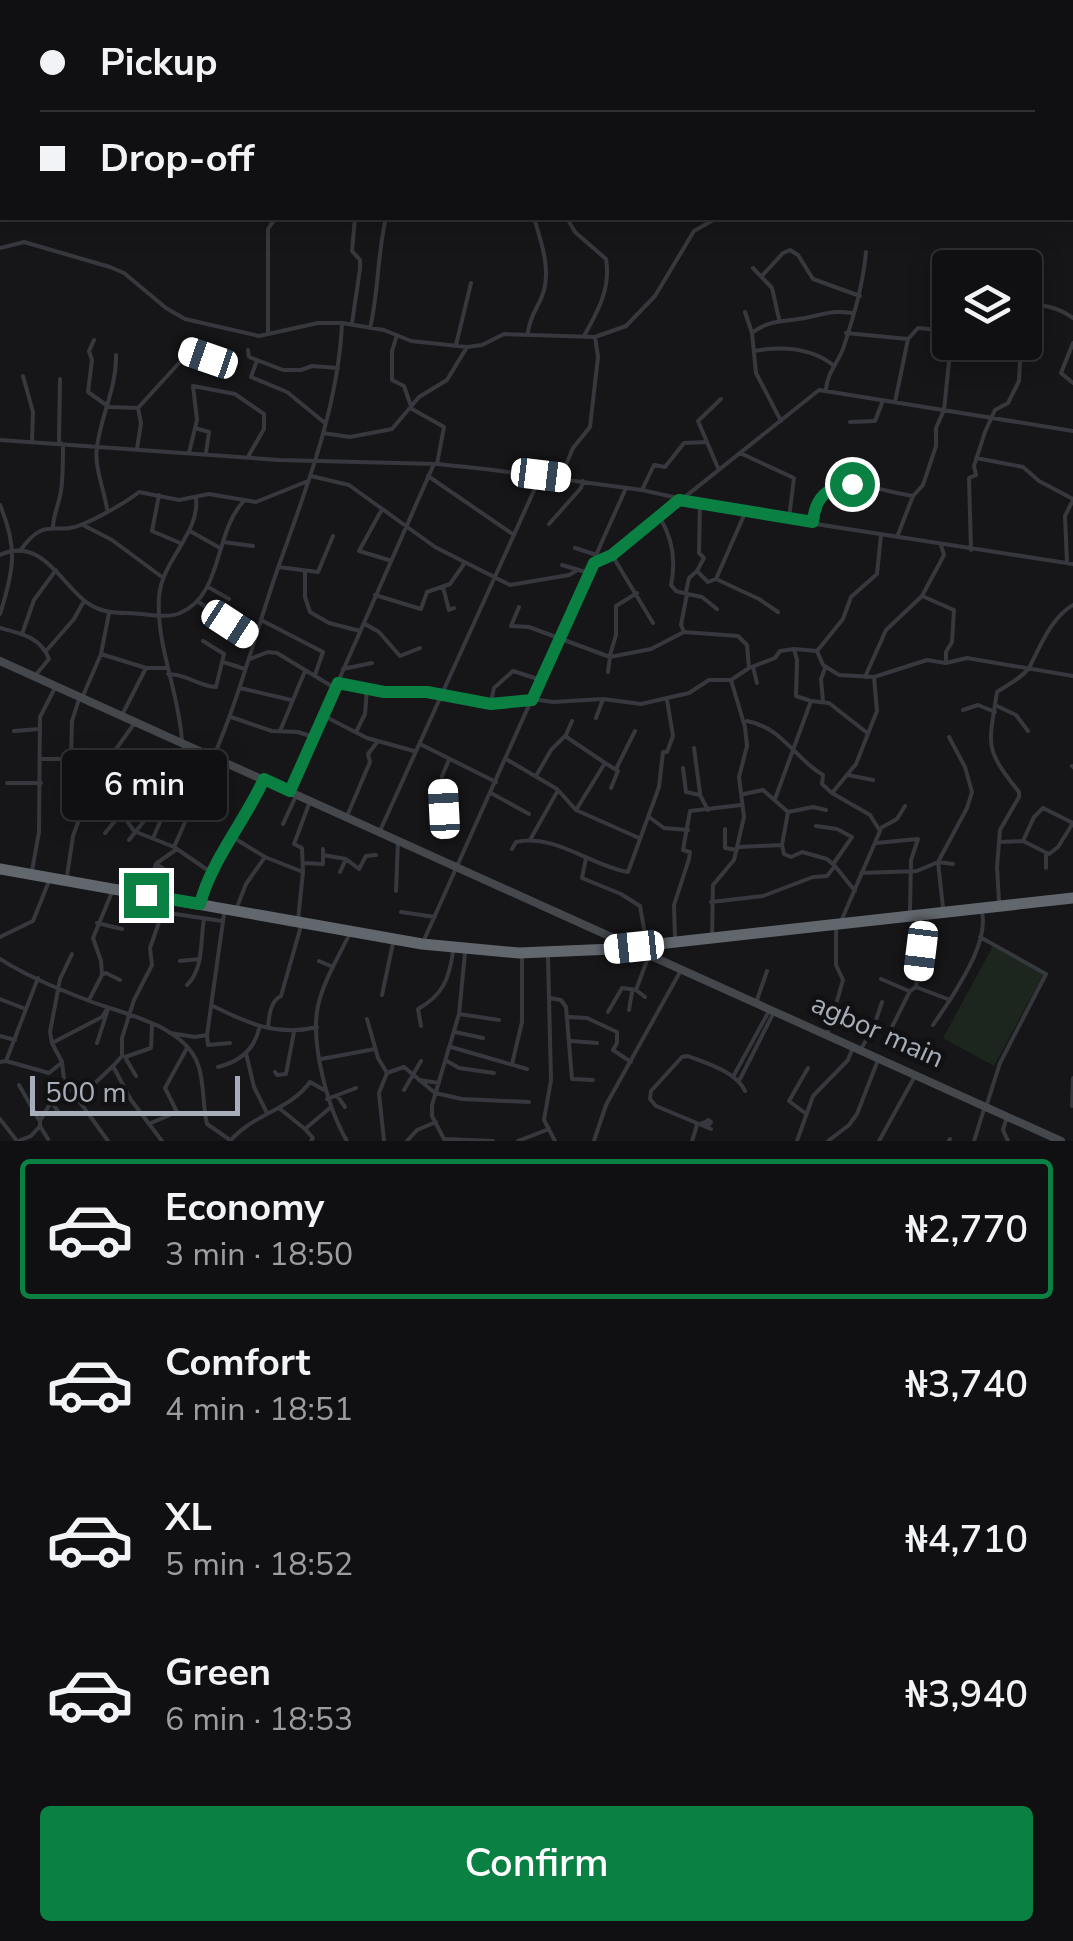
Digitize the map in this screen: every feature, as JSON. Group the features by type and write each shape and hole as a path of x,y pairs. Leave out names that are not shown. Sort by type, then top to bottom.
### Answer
{"highway":[{"path":"0,871 146,895 164,904"},
{"path":"0,871 200,912 422,944 519,953 668,953 838,926"},
{"path":"914,917 1073,900"},
{"path":"300,924 459,953 548,957 639,950 668,953 712,938 1073,900"}],"main road":[{"name":"agbor main","path":"0,661 639,950 668,953 682,969 1069,1141"},
{"name":"agbor main","path":"682,969 1061,1141"}],"street":[{"path":"268,334 268,229 274,220"},
{"path":"352,324 360,260 352,251 354,220"},
{"path":"370,328 378,297 379,254 386,220"},
{"path":"528,332 545,279 544,250 535,220"},
{"path":"568,220 608,265 604,295 584,337"},
{"path":"0,248 24,242 110,267 124,272 166,308 186,318 238,332 268,334 342,323 411,341 466,347 504,334 596,337 626,326 655,296 694,231 714,220"},
{"path":"762,276 790,250 798,255 813,278 860,296"},
{"path":"826,390 860,296 866,252"},
{"path":"753,268 774,293 779,319"},
{"path":"456,345 471,283"},
{"path":"1042,306 1061,310 1073,318"},
{"path":"752,332 779,319 807,318 830,310 852,313"},
{"path":"745,312 760,382 781,421"},
{"path":"213,758 231,717 310,478 340,368 342,323"},
{"path":"894,403 900,392 908,339 918,328 932,329"},
{"path":"846,333 908,339"},
{"path":"284,824 322,715 435,464 444,427 412,410 403,385 392,380 392,351 397,335"},
{"path":"561,478 573,448 590,426 598,357 596,337"},
{"path":"94,340 89,351 92,360 88,392 109,407 138,408 189,352 208,358"},
{"path":"1073,343 1061,373 1073,383"},
{"path":"323,433 350,436 384,432 396,426 412,403 447,380 466,347"},
{"path":"754,352 780,347 808,352 833,366"},
{"path":"248,350 248,356 256,360 288,370 312,366 340,368"},
{"path":"107,509 97,468 97,447 109,407 116,355"},
{"path":"256,360 252,378 287,392 324,423"},
{"path":"896,537 913,496 923,485 936,446 949,360"},
{"path":"971,550 969,478 976,474 976,458 994,410 1008,403 1019,381 1020,360"},
{"path":"22,376 33,412 32,440"},
{"path":"53,526 62,490 60,380"},
{"path":"189,452 195,428 193,386 244,398 264,414 264,428 248,456"},
{"path":"594,563 612,555 810,396 826,390 882,403 1073,431"},
{"path":"718,468 698,421 721,399"},
{"path":"850,422 875,422 882,403"},
{"path":"136,450 141,423 138,408"},
{"path":"195,428 209,432 206,454"},
{"path":"0,440 314,461 435,464 541,475 642,490 745,513 1070,563 1065,516 1073,500 1022,467 976,458"},
{"path":"642,490 654,465 665,466 684,443 707,442"},
{"path":"740,453 794,478 789,518"},
{"path":"379,833 541,475"},
{"path":"428,476 514,535"},
{"path":"17,551 36,532 53,526 83,524 139,492 179,500 209,494 244,502 274,496 310,478 349,485 381,511 465,563 516,586 576,570"},
{"path":"549,524 583,482"},
{"path":"813,522 814,506 830,488 866,484 882,492 913,496"},
{"path":"422,944 626,488"},
{"path":"159,494 152,531 178,545"},
{"path":"182,745 160,616 162,577 190,531 198,511 196,498"},
{"path":"0,547 3,553 17,551 38,557 56,570 84,601 110,613 180,613 198,601 208,587 235,511 244,502"},
{"path":"684,632 681,625 689,578 704,558 699,553 700,504"},
{"path":"0,505 17,551 0,614"},
{"path":"381,511 359,551 390,560"},
{"path":"716,579 745,513"},
{"path":"658,516 668,532 673,554 671,584 676,591 697,595 717,610"},
{"path":"83,524 162,577"},
{"path":"190,531 221,545 253,546"},
{"path":"817,651 844,619 851,597 876,574 881,535"},
{"path":"278,567 318,572 333,536"},
{"path":"865,677 886,630 922,596 944,555 942,544"},
{"path":"575,548 597,555"},
{"path":"612,555 653,623"},
{"path":"376,595 421,609 427,592 452,581 465,563"},
{"path":"562,565 589,573"},
{"path":"22,634 34,600 56,570"},
{"path":"305,572 305,597 310,612 330,623 360,631"},
{"path":"696,572 708,582 716,579 778,612"},
{"path":"208,587 229,599"},
{"path":"443,587 449,610 454,608"},
{"path":"608,672 616,636 617,603 636,592"},
{"path":"922,596 954,610 946,663"},
{"path":"46,651 84,601"},
{"path":"198,601 254,640"},
{"path":"999,906 1000,830 1019,796 996,766 992,750 997,692 1030,667 1034,652 1060,614 1073,605"},
{"path":"519,607 512,626 530,627 610,656 650,649 684,632 741,637 748,645 757,683"},
{"path":"72,759 72,721 101,654 110,613"},
{"path":"261,620 323,652 315,675"},
{"path":"364,624 379,632 400,656 420,648"},
{"path":"0,628 38,641 46,651 49,659 34,676"},
{"path":"101,654 182,674 203,687 216,688 224,654 203,641"},
{"path":"250,658 268,652 277,654 335,685 444,695 491,704 603,698 641,704 690,693 710,680 731,680 776,658 780,650 817,651"},
{"path":"794,650 798,660 796,696 829,703 866,732"},
{"path":"817,651 825,667 839,675 874,676 927,660 946,663 967,658 1073,676"},
{"path":"223,662 246,668"},
{"path":"343,669 372,663"},
{"path":"823,702 825,667"},
{"path":"122,716 146,668"},
{"path":"280,731 306,670"},
{"path":"491,704 494,688 513,670 541,680"},
{"path":"832,793 856,764 866,732 878,712 874,676"},
{"path":"712,938 711,902 716,880 739,848 744,794 739,777 747,746 745,726 731,680"},
{"path":"32,876 40,832 40,717 56,686"},
{"path":"240,688 291,700"},
{"path":"356,732 365,714 368,688"},
{"path":"596,718 603,698"},
{"path":"512,850 516,842 530,840 628,872 659,787 663,752 667,752 673,736 666,700"},
{"path":"774,799 811,701"},
{"path":"995,704 1016,715 1028,731"},
{"path":"963,710 978,706 995,712"},
{"path":"322,715 356,732 416,752"},
{"path":"231,717 313,738"},
{"path":"536,776 572,721"},
{"path":"747,721 766,724 792,746 793,752 823,774 822,784 870,816 879,830"},
{"path":"67,881 73,836 95,779 135,722"},
{"path":"14,731 41,729"},
{"path":"611,788 616,768 635,731"},
{"path":"565,736 616,768"},
{"path":"943,912 938,862 972,792 965,767 948,737"},
{"path":"347,816 370,762 368,754 378,740"},
{"path":"420,744 496,782"},
{"path":"694,748 700,795 708,810"},
{"path":"41,759 72,759 104,788 134,831 176,848 212,873"},
{"path":"506,759 557,789 559,796 576,810 639,838"},
{"path":"444,809 442,776 448,760"},
{"path":"576,810 605,764"},
{"path":"682,768 686,792 700,795"},
{"path":"848,774 873,780"},
{"path":"187,985 200,959 200,912 212,873 264,779"},
{"path":"8,783 41,783"},
{"path":"146,895 156,864 176,848 190,792 206,792 210,785"},
{"path":"744,794 763,790 788,812"},
{"path":"491,793 529,814"},
{"path":"530,840 559,796"},
{"path":"268,1028 270,1010 281,996 300,924 304,863 302,848 294,844 311,800"},
{"path":"153,838 168,802"},
{"path":"668,953 674,905 689,859 690,852 683,850 690,812 743,804"},
{"path":"828,1032 843,980 836,965 838,926 879,830 896,818 904,806"},
{"path":"788,812 812,807 826,810"},
{"path":"1023,841 1034,817 1043,808 1073,823 1058,848 1046,854"},
{"path":"129,840 152,811"},
{"path":"788,812 784,854 791,857 802,852 834,865 855,891"},
{"path":"105,833 120,814"},
{"path":"649,817 664,828 688,830"},
{"path":"711,902 762,896 827,876 852,837 838,829 816,826"},
{"path":"724,829 725,848 782,846"},
{"path":"234,838 265,857 303,872"},
{"path":"873,843 918,840 911,871 921,951 916,987 890,1031 874,1029"},
{"path":"396,891 398,841"},
{"path":"999,842 1023,841 1046,854"},
{"path":"304,863 323,864 323,852 359,868 366,856 376,855"},
{"path":"1046,854 1046,868"},
{"path":"230,1043 208,1045 207,1034 228,915 265,857"},
{"path":"586,858 582,878 640,906 636,990"},
{"path":"340,872 346,859"},
{"path":"861,873 911,871 938,862 953,864"},
{"path":"136,1076 124,1057 122,1038 134,1000 152,965 150,948 164,904 167,871 156,864"},
{"path":"0,937 33,921 48,881"},
{"path":"89,1000 102,975 94,947 96,923 112,892"},
{"path":"401,912 435,917"},
{"path":"933,1025 950,1000 980,937 982,912"},
{"path":"96,923 122,929"},
{"path":"347,1141 324,1090 317,1028 318,1004 349,935"},
{"path":"974,1141 998,1066 1046,974 980,937"},
{"path":"382,996 393,943"},
{"path":"459,953 459,1014 431,1111 445,1140 493,1141"},
{"path":"421,1026 418,1009 448,982 459,953"},
{"path":"72,954 58,988 50,1032 52,1043 62,1062 64,1080 108,1141"},
{"path":"512,1064 522,1022 522,956"},
{"path":"548,957 550,1080 544,1120 555,1141"},
{"path":"0,959 58,988 153,1024 187,1047 199,1068 207,1124 230,1141 310,1082 324,1090"},
{"path":"180,960 200,959"},
{"path":"320,961 334,967"},
{"path":"594,1141 606,1105 682,969"},
{"path":"757,1000 767,971"},
{"path":"102,975 120,980"},
{"path":"38,978 3,1061 48,1073 62,1062"},
{"path":"881,979 910,992"},
{"path":"916,987 950,1000"},
{"path":"608,1012 622,988 633,992 629,1010"},
{"path":"628,990 636,990 645,997"},
{"path":"550,998 561,1000 569,1017 572,1079 593,1080"},
{"path":"0,999 25,1008"},
{"path":"797,1141 813,1096 874,1029 882,1002"},
{"path":"213,1006 259,1028 294,1032 317,1028"},
{"path":"52,1043 102,1017 107,1008"},
{"path":"97,1043 107,1008"},
{"path":"733,1077 772,1011"},
{"path":"740,1081 772,1011"},
{"path":"459,1014 499,1020"},
{"path":"569,1017 587,1018 616,1032 613,1050 631,1062"},
{"path":"367,1018 375,1049 387,1072 379,1093 384,1141"},
{"path":"94,1083 124,1057 151,1048 153,1024"},
{"path":"218,1067 231,1064 256,1043 259,1028"},
{"path":"275,1072 286,1074 294,1032"},
{"path":"455,1032 483,1038"},
{"path":"170,1034 207,1034"},
{"path":"0,1036 15,1040"},
{"path":"571,1041 598,1043"},
{"path":"151,1122 177,1112 165,1088 187,1047"},
{"path":"451,1048 527,1069"},
{"path":"320,1060 375,1049"},
{"path":"246,1052 254,1087 266,1111"},
{"path":"718,1134 706,1125 656,1106 650,1099 651,1091 682,1057 688,1056 740,1081 745,1091"},
{"path":"404,1090 421,1060"},
{"path":"828,1141 854,1119 878,1060"},
{"path":"446,1061 460,1068 494,1073"},
{"path":"112,1066 162,1141"},
{"path":"387,1072 404,1067 435,1093 462,1099 529,1102"},
{"path":"804,1113 789,1101 808,1068"},
{"path":"879,1141 914,1076"},
{"path":"1065,1103 1072,1107 1073,1078"},
{"path":"0,1119 18,1141 40,1123 64,1080"},
{"path":"419,1080 440,1083"},
{"path":"19,1085 48,1138"},
{"path":"327,1098 356,1088"},
{"path":"338,1097 344,1108"},
{"path":"52,1104 60,1114"},
{"path":"305,1129 331,1107"},
{"path":"279,1108 314,1140"},
{"path":"1008,1116 1003,1130 1008,1141"},
{"path":"407,1141 416,1130 436,1122"},
{"path":"692,1141 706,1125"},
{"path":"518,1141 548,1129"}],"shaded area":[{"path":"993,946 1044,973 994,1066 943,1038"}],"route":[{"path":"146,895 200,904 208,879 250,811 264,779 290,791 338,683 384,692 427,692 491,704 532,700 594,563 612,555 679,500 813,522 814,506 830,488 852,484"}]}
